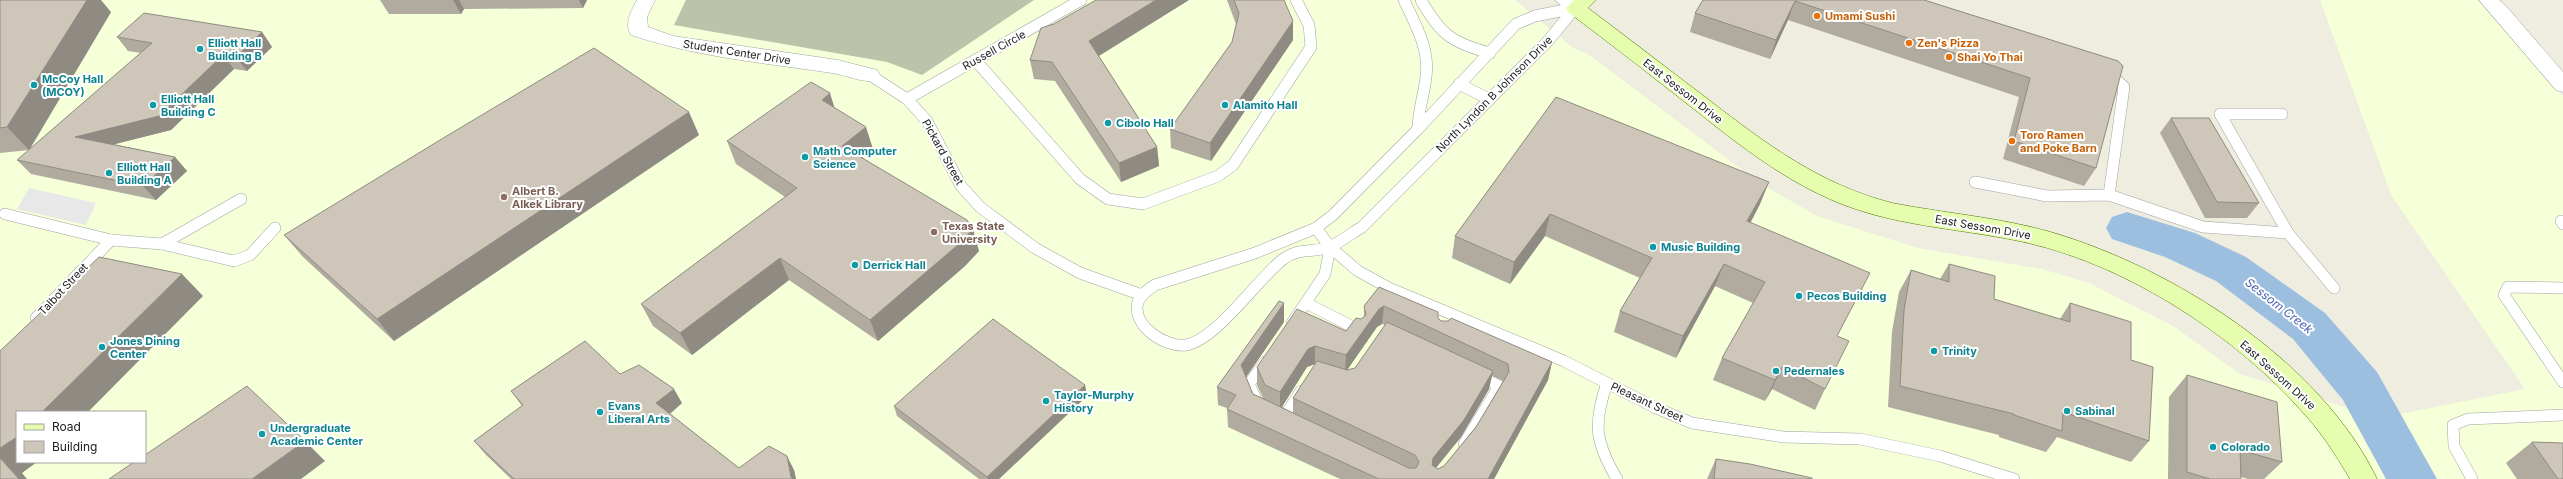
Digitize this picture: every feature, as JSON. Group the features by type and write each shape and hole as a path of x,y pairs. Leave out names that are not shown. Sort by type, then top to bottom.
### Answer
{"street":[{"name":"Student Center Drive","path":"646,0 637,24 638,31 647,36 671,42 838,67 870,75"},
{"path":"2488,0 2499,10 2563,85"},
{"name":"East Sessom Drive","path":"1575,3 1747,140 1817,184 1842,196 1896,212 2045,239 2093,255 2137,276 2196,308 2252,349 2311,403 2351,454 2364,479"}],"lane":[{"name":"Russell Circle","path":"907,99 1081,0"},
{"path":"976,61 1080,179 1108,199 1143,204 1218,176 1233,165 1312,47 1309,25 1296,0"},
{"path":"1404,0 1424,45 1428,66 1423,97 1416,114 1418,130"},
{"path":"1421,0 1434,25 1450,41 1490,53"},
{"path":"1142,295 1155,285 1172,278 1197,273 1255,253 1316,228 1333,215 1418,130 1516,24 1575,3"},
{"name":"North Lyndon B Johnson Drive","path":"1142,295 1138,304 1138,314 1154,336 1170,343 1190,344 1204,338 1215,330 1283,259 1300,250 1330,246 1362,227 1548,41 1575,3"},
{"path":"2094,68 2109,72 2124,87 2109,195"},
{"name":"Pickard Street","path":"870,75 907,99 927,121 961,186 980,207 1035,248 1080,273 1142,295"},
{"path":"1459,84 1489,100"},
{"path":"2282,114 2220,114 2288,233 2334,288"},
{"path":"1975,182 2047,196 2109,195 2203,227 2288,233"},
{"path":"162,244 240,199"},
{"path":"5,214 111,240 162,244 234,262 250,255 275,228"},
{"name":"Pleasant Street","path":"1316,228 1330,246 1358,271 1389,288 1564,361 1656,408 1692,423 1783,438 1860,439 1940,456 2014,479"},
{"name":"Talbot Street","path":"27,328 111,240"},
{"path":"1287,331 1325,274 1330,246"},
{"path":"2563,288 2508,287 2504,295 2563,382"},
{"path":"1306,303 1359,330"},
{"path":"1446,326 1453,314"},
{"path":"1270,355 1249,384 1260,408 1297,426"},
{"path":"1458,452 1467,441 1499,386 1463,369"},
{"path":"1283,419 1305,383"},
{"path":"1607,384 1598,407 1595,425 1603,457 1617,479"},
{"path":"2472,479 2456,454 2451,435 2453,425 2468,419 2563,415"}],"shaded area":[{"name":"Texas State University","path":"0,0 1515,0 1573,48 1588,54 1758,182 1817,216 1918,248 2042,269 2089,283 2173,326 2240,374 2380,418 2525,389 2391,195 2320,0 2479,0 2563,96 2563,479 0,479"},
{"path":"686,0 1034,0 922,75 887,62 674,25"},
{"path":"29,188 96,203 86,225 17,209"}],"building":[{"path":"0,0 87,0 7,127 0,128"},
{"name":"Cibolo Hall","path":"1096,0 1156,0 1089,41 1157,147 1119,163 1052,62 1030,60 1041,28 1054,24"},
{"name":"Alamito Hall","path":"1234,0 1284,0 1293,21 1210,143 1170,129 1232,42 1239,13"},
{"path":"1703,0 1924,0 2118,61 2123,66 2096,168 2014,141 2030,78 1795,1 1776,40 1695,13"},
{"path":"144,13 262,32 236,57 223,55 159,116 75,137 175,157 143,186 17,160 152,43 117,37"},
{"name":"Albert B. Alkek Library","path":"594,48 689,112 377,319 284,235 445,137"},
{"path":"811,82 830,93 822,100 866,127 842,146 967,220 973,229 959,244 870,320 780,258 680,333 641,304 797,188 727,141"},
{"path":"1556,97 1769,182 1747,221 1870,273 1837,336 1849,341 1825,389 1782,367 1775,380 1722,358 1765,282 1724,264 1683,336 1620,311 1652,258 1550,214 1514,262 1455,236"},
{"path":"2171,118 2209,118 2259,203 2217,202"},
{"path":"99,257 182,274 43,411 16,411 16,438 0,448 0,351"},
{"path":"1949,264 1995,276 1994,299 2070,322 2070,303 2131,322 2131,360 2153,367 2149,441 2063,412 2062,431 2014,414 1900,386 1904,310 1911,270 1949,282"},
{"path":"1379,287 1438,312 1438,318 1441,321 1448,321 1451,318 1552,362 1488,479 1379,479 1227,409 1236,395 1217,387 1279,301 1284,303 1241,365 1253,394 1409,468 1416,468 1419,462 1415,455 1293,398 1317,361 1347,370 1355,368 1387,322 1493,371 1464,420 1433,458 1432,465 1438,469 1444,466 1476,427 1509,372 1508,364 1384,306 1379,309 1346,355 1315,346 1308,349 1280,392 1265,385 1257,367 1297,309 1346,331 1356,318 1361,319 1366,315 1364,306"},
{"name":"Taylor-Murphy History","path":"993,319 1085,385 987,477 894,406"},
{"name":"Evans Liberal Arts","path":"585,341 620,374 639,365 674,389 656,403 739,468 769,446 787,456 791,477 793,479 514,479 474,441 523,405 511,391"},
{"path":"2187,375 2277,402 2282,462 2240,450 2241,479 2210,479 2187,472"},
{"path":"247,386 305,441 252,479 109,479 133,463 146,463 146,454"},
{"path":"2532,442 2563,443 2563,479 2558,479"},
{"path":"0,458 19,479 0,479"},
{"path":"1716,459 1750,464 1812,479 1714,479"}],"waterway":[{"name":"Sessom Creek","path":"2127,228 2180,245 2231,269 2309,326 2360,386 2412,479"}],"place":[{"name":"Umami Sushi","path":"1817,16"},
{"name":"Zen's Pizza","path":"1909,43"},
{"name":"Elliott Hall Building B","path":"200,49"},
{"name":"Shai Yo Thai","path":"1949,57"},
{"name":"McCoy Hall (MCOY)","path":"34,85"},
{"name":"Elliott Hall Building C","path":"153,105"},
{"name":"Alamito Hall","path":"1225,105"},
{"name":"Cibolo Hall","path":"1108,123"},
{"name":"Toro Ramen and Poke Barn","path":"2012,141"},
{"name":"Math Computer Science","path":"805,157"},
{"name":"Elliott Hall Building A","path":"109,173"},
{"name":"Albert B. Alkek Library","path":"504,197"},
{"name":"Texas State University","path":"934,232"},
{"name":"Music Building","path":"1653,247"},
{"name":"Derrick Hall","path":"855,265"},
{"name":"Pecos Building","path":"1799,296"},
{"name":"Jones Dining Center","path":"102,347"},
{"name":"Trinity","path":"1934,351"},
{"name":"Pedernales","path":"1776,371"},
{"name":"Taylor-Murphy History","path":"1046,401"},
{"name":"Sabinal","path":"2067,411"},
{"name":"Evans Liberal Arts","path":"600,412"},
{"name":"Undergraduate Academic Center","path":"262,434"},
{"name":"Colorado","path":"2213,447"}]}
